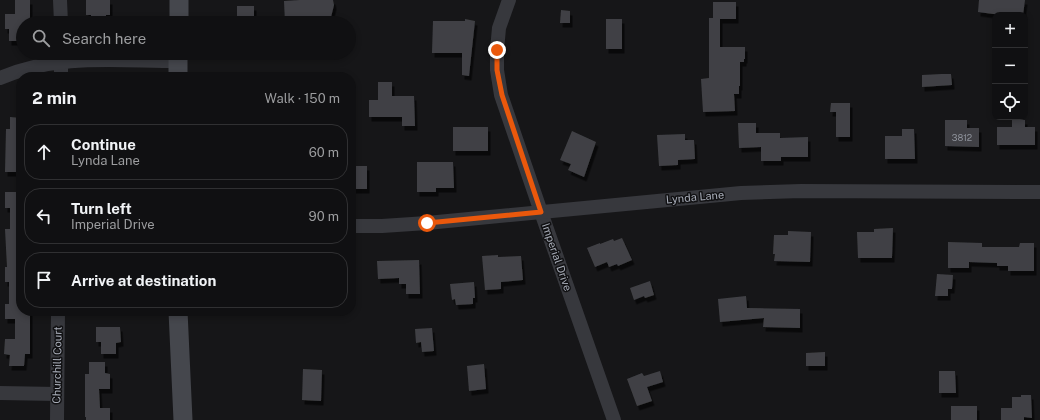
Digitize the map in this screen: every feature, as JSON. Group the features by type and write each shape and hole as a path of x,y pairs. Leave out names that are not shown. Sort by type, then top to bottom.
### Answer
{"main road":[{"path":"179,0 179,16"},
{"path":"178,316 183,420"}],"street":[{"path":"60,0 60,16"},
{"name":"Imperial Drive","path":"509,0 500,28 497,50 497,70 502,95 541,212 614,420"},
{"path":"17,72 52,60"},
{"path":"60,72 61,60"},
{"path":"82,60 178,64"},
{"path":"0,78 16,72"},
{"name":"Lynda Lane","path":"356,226 427,223 764,192 1040,192"},
{"name":"Churchill Court","path":"57,420 58,316"},
{"path":"0,393 57,394"}],"building":[{"path":"15,0 30,0 30,16 16,16 16,41 9,41 9,29 5,29 5,14 15,14"},
{"path":"86,0 110,0 110,15 86,15"},
{"path":"333,0 334,5 331,16 285,16 284,1"},
{"path":"979,0 1025,0 1023,12 992,12 992,14 978,12"},
{"path":"713,2 736,2 736,19 720,19 720,47 745,47 744,62 740,62 739,94 734,94 735,111 703,112 701,79 709,78 709,18 713,18"},
{"path":"237,6 254,6 254,16 237,16"},
{"path":"561,10 570,11 570,23 560,23"},
{"path":"465,19 475,21 469,76 462,75 462,53 432,53 433,21 465,21"},
{"path":"606,19 622,19 622,49 606,49"},
{"path":"951,74 952,85 922,87 922,75"},
{"path":"378,82 392,82 392,96 414,96 415,126 402,126 402,117 369,117 369,100 378,100"},
{"path":"831,103 850,103 850,137 836,137 836,112 830,112"},
{"path":"10,117 16,118 16,172 5,172 6,129 10,129"},
{"path":"945,120 967,120 967,128 979,128 979,147 945,146"},
{"path":"1012,120 1025,120 1025,127 1035,127 1035,145 997,145 997,127 1012,127"},
{"path":"738,123 756,123 756,133 780,133 780,138 808,137 808,157 781,157 781,161 761,161 761,147 739,148"},
{"path":"453,127 488,127 488,151 453,151"},
{"path":"902,129 914,129 915,159 885,159 885,136 902,136"},
{"path":"572,131 596,142 584,177 568,170 571,164 560,160"},
{"path":"685,134 685,140 694,140 695,159 678,160 678,165 659,166 657,135"},
{"path":"417,162 453,162 454,188 436,188 436,192 417,192"},
{"path":"356,166 367,166 367,189 356,189"},
{"path":"5,192 16,192 16,316 30,316 30,354 25,354 24,366 9,366 10,355 4,354 5,339 15,339 15,319 5,319 5,304 9,304 9,282 5,282 5,267 7,267 5,229 10,229 10,208 5,208"},
{"path":"893,228 892,258 858,258 857,232 874,232 874,229"},
{"path":"788,231 811,232 810,262 774,261 774,235 788,235"},
{"path":"622,238 632,260 618,266 617,264 609,267 607,262 595,267 587,248 613,239 614,241"},
{"path":"948,242 982,243 982,247 1019,247 1020,243 1034,243 1034,271 1008,271 1008,266 997,266 997,263 969,262 969,268 948,268"},
{"path":"498,255 498,257 521,256 523,280 501,282 501,289 485,290 482,256"},
{"path":"419,260 420,294 406,294 406,284 399,284 399,278 378,279 377,261"},
{"path":"937,274 953,275 952,289 948,289 948,296 935,296"},
{"path":"650,281 654,295 645,298 644,296 634,300 630,288"},
{"path":"474,282 475,298 473,298 473,304 456,305 455,299 452,300 450,284"},
{"path":"746,296 747,308 800,309 800,328 763,327 764,318 720,322 718,299"},
{"path":"96,327 120,327 121,342 116,343 116,354 101,354 101,342 96,342"},
{"path":"432,328 434,351 422,352 421,342 416,343 415,329"},
{"path":"825,352 825,366 806,366 806,353"},
{"path":"89,362 105,362 105,373 110,374 110,389 99,389 100,408 110,408 110,420 86,420 85,374 89,374"},
{"path":"484,364 486,389 469,391 467,366"},
{"path":"303,369 322,370 321,401 302,400"},
{"path":"660,371 663,382 647,387 652,401 637,406 627,379 642,373 644,376"},
{"path":"939,371 955,371 956,393 939,393"},
{"path":"1021,395 1031,395 1032,418 1024,417 1024,420 1001,420 1001,408 1012,408 1012,397 1021,397"},
{"path":"951,406 977,406 977,420 951,420"}],"route":[{"path":"427,223 541,212 502,95 497,70 497,50"}]}
